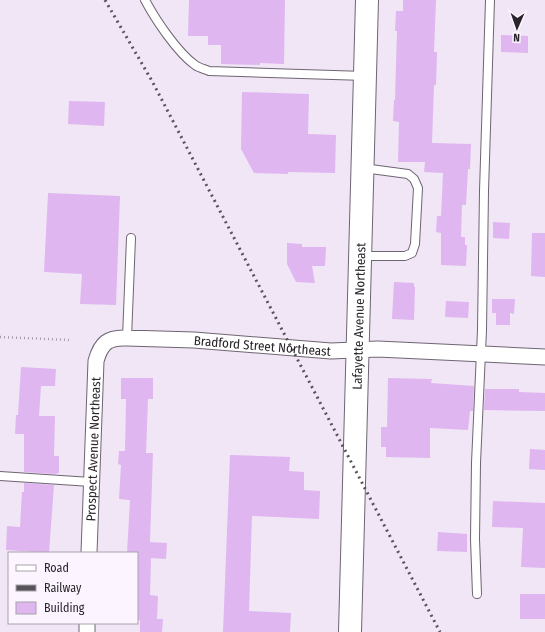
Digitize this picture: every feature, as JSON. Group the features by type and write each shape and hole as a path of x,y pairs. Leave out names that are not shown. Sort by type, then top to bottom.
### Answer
{"street":[{"name":"Lafayette Avenue Northeast","path":"350,632 368,0"},
{"name":"Bradford Street Northeast","path":"102,346 108,340 127,338 194,340 331,351 378,349 545,357"},
{"name":"Prospect Avenue Northeast","path":"89,552 96,361 102,346"}],"lane":[{"path":"145,0 153,15 178,49 195,65 209,71 366,76"},
{"path":"477,594 475,539 476,462 481,354 490,0"},
{"path":"360,256 405,256 412,254 415,244 418,188 414,179 408,174 363,168"},
{"path":"127,338 131,238"},
{"path":"0,476 91,482"}],"path":[{"path":"0,337 70,340"}],"building":[{"path":"189,0 285,0 284,64 221,64 221,45 208,45 208,36 188,36"},
{"path":"403,0 436,0 434,52 437,52 432,143 471,144 466,205 462,205 461,237 465,237 465,245 467,245 466,266 441,265 441,233 436,232 437,216 441,216 443,173 424,172 425,162 398,162 399,122 393,121 397,31 395,31 396,11 403,11"},
{"path":"501,35 528,36 528,53 501,52"},
{"path":"242,92 309,94 308,134 336,135 335,173 254,173 241,149"},
{"path":"69,101 105,102 104,126 68,124"},
{"path":"48,193 120,196 116,305 80,304 82,274 44,272"},
{"path":"493,222 510,223 509,239 493,238"},
{"path":"532,233 545,233 545,277 531,276"},
{"path":"287,243 302,244 302,247 326,247 325,266 312,266 315,283 296,282 287,264"},
{"path":"394,282 414,283 414,320 392,319"},
{"path":"492,299 515,299 514,314 510,313 510,325 496,325 496,313 492,313"},
{"path":"446,301 469,302 468,318 445,317"},
{"path":"21,367 56,369 55,386 41,386 39,416 55,416 54,456 59,456 59,473 24,472 24,434 15,434 16,415 18,415"},
{"path":"121,378 153,378 153,399 148,399 146,453 153,453 150,542 167,543 166,559 151,558 150,595 158,596 157,619 163,619 162,632 140,632 140,620 138,620 138,552 127,552 130,500 119,499 121,465 118,464 119,451 125,451 126,399 121,399"},
{"path":"388,378 432,379 431,383 474,386 473,411 470,411 468,430 430,428 430,458 386,457 386,447 381,447 381,427 387,427"},
{"path":"485,389 519,389 519,392 545,393 545,411 484,410"},
{"path":"530,449 545,450 545,470 529,469"},
{"path":"230,455 290,457 289,471 304,472 304,490 320,491 319,519 252,516 249,611 291,613 290,632 223,632"},
{"path":"24,483 54,485 49,552 6,550 7,526 20,527 22,492 24,492"},
{"path":"493,501 545,503 545,568 521,567 523,528 492,527"},
{"path":"438,532 467,534 467,552 437,551"},
{"path":"520,594 545,594 545,619 520,619"}],"railway":[{"path":"105,0 152,81 440,632"}]}
